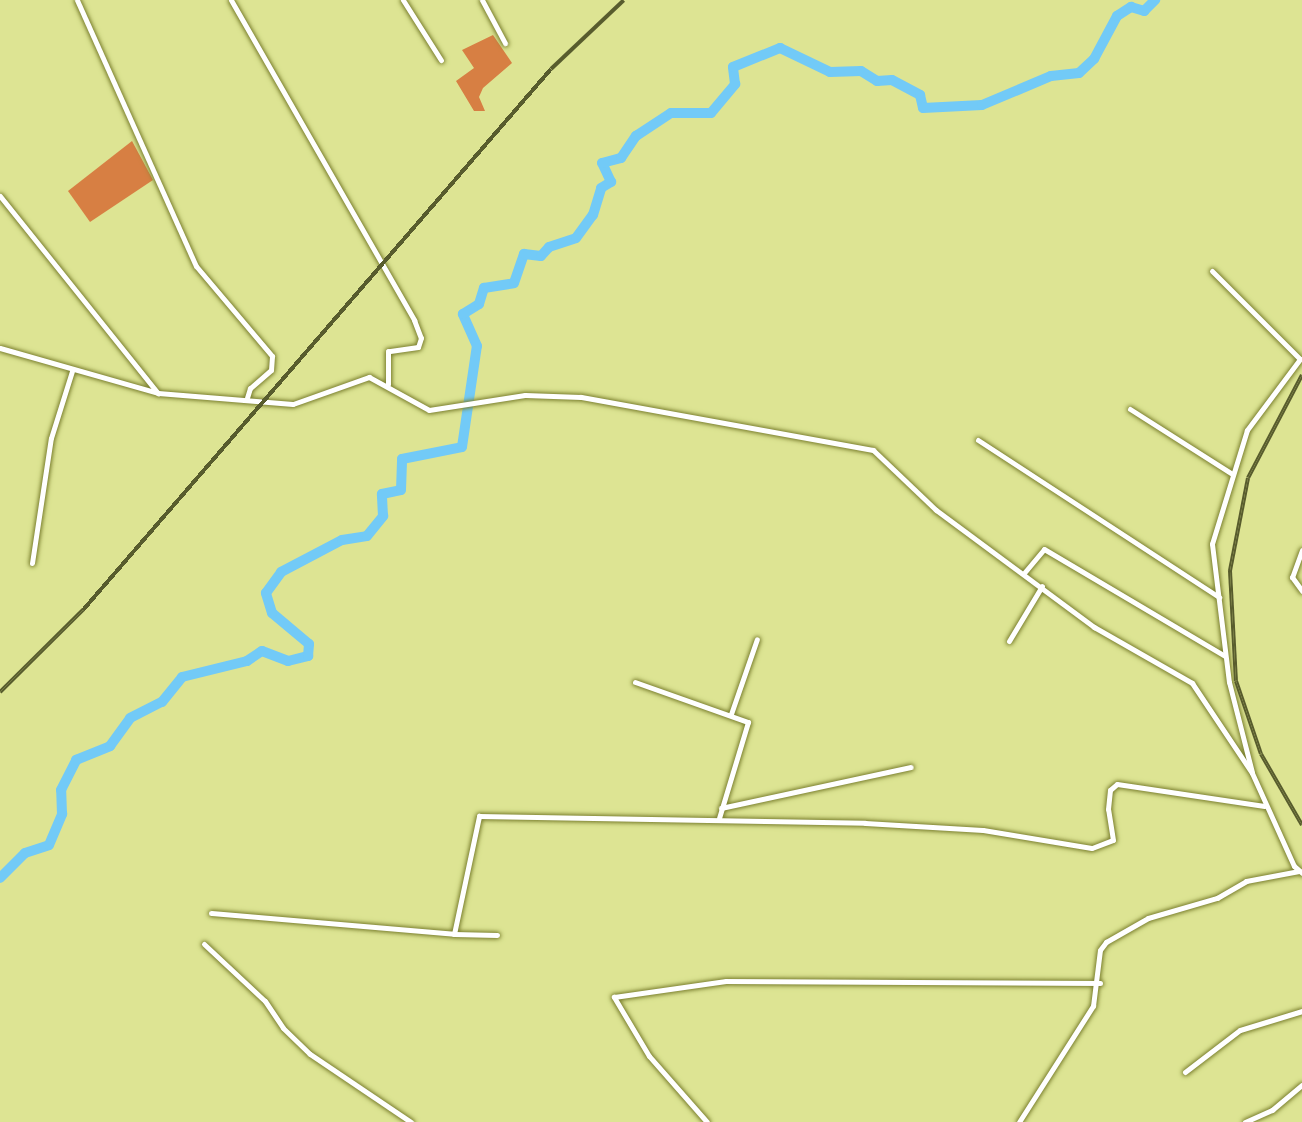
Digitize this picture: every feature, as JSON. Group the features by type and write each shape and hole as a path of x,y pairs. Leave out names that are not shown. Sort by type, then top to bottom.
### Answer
{"street":[{"path":"76,0 196,266 272,356 271,370 250,388 247,398"},
{"path":"231,0 414,320 421,338 418,347 388,351 388,384"},
{"path":"404,0 441,60"},
{"path":"482,0 505,43"},
{"path":"0,196 158,393"},
{"path":"1019,1122 1093,1006 1100,983 1100,950 1124,929 1217,898 1246,881 1300,872 1264,806 1252,773 1225,656 1212,544 1231,473 1255,416 1300,359 1212,271"},
{"path":"0,348 72,371 158,393 247,398 293,404 360,378 388,384 422,409 440,411 474,401 525,395 581,397 861,445 898,469 936,510 1042,586 1094,627 1192,683 1252,773"},
{"path":"32,563 51,438 72,371"},
{"path":"1130,409 1231,473"},
{"path":"978,440 1219,597"},
{"path":"1024,573 1044,549 1225,656"},
{"path":"1302,550 1292,577 1302,591"},
{"path":"1009,641 1042,586"},
{"path":"732,714 757,639"},
{"path":"635,682 732,714 749,725 719,818"},
{"path":"721,808 911,767"},
{"path":"454,934 479,816 719,818 983,830 1092,848 1113,840 1108,809 1110,790 1117,784 1264,806"},
{"path":"211,913 454,934 497,935"},
{"path":"204,944 266,1001 283,1028 310,1054 411,1122"},
{"path":"707,1122 649,1056 614,997 726,981 1100,983"},
{"path":"1185,1072 1240,1030 1302,1011"},
{"path":"1245,1122 1272,1110 1302,1085"}],"shaded area":[{"path":"493,35 512,63 483,88 479,97 485,111 474,111 456,81 474,68 462,50"},
{"path":"132,141 153,180 90,222 68,191"}],"waterway":[{"path":"0,878 25,853 49,845 62,814 61,790 76,760 110,746 130,718 162,702 182,677 247,661 262,651 288,661 308,656 309,644 272,613 266,593 281,572 342,540 367,536 383,516 382,494 401,490 402,459 462,447 477,346 463,314 479,304 484,288 514,283 524,254 541,256 549,247 576,238 593,215 601,188 611,182 602,163 621,158 636,136 671,113 711,113 735,84 733,67 780,48 830,72 861,71 877,81 892,80 920,95 923,108 982,105 1051,76 1079,73 1094,59 1117,16 1131,7 1144,11 1155,0"}],"railway":[{"path":"0,692 83,610 551,69 624,0"},
{"path":"1302,375 1248,478 1230,571 1236,681 1261,754 1302,825"}]}
